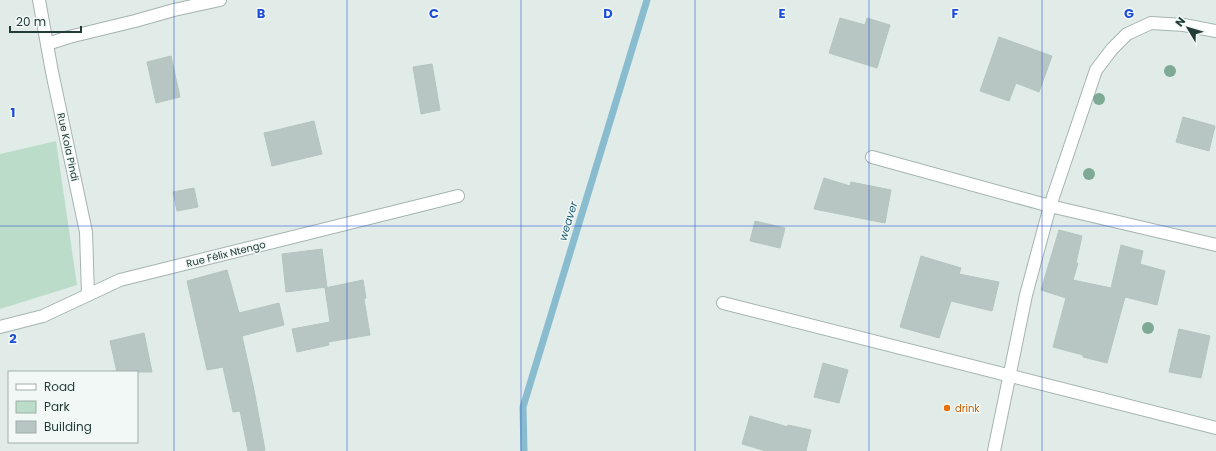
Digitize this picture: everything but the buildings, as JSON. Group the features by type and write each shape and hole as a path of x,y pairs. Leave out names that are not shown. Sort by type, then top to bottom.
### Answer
{"street":[{"name":"Rue Kola Pindi","path":"39,0 52,72 86,232 88,295"},
{"path":"47,44 174,10 220,0"},
{"path":"994,451 1026,295 1050,206 1096,70 1112,49 1127,34 1151,23 1184,25 1216,32"},
{"path":"872,157 1050,206 1216,246"},
{"name":"Rue Félix Ntengo","path":"0,328 43,316 120,280 458,196"},
{"path":"723,303 1216,428"}],"green space":[{"path":"56,141 77,285 0,309 0,154"}],"waterway":[{"name":"weaver","path":"524,451 523,407 647,0"}],"place":[{"name":"drink","path":"947,408"}]}
